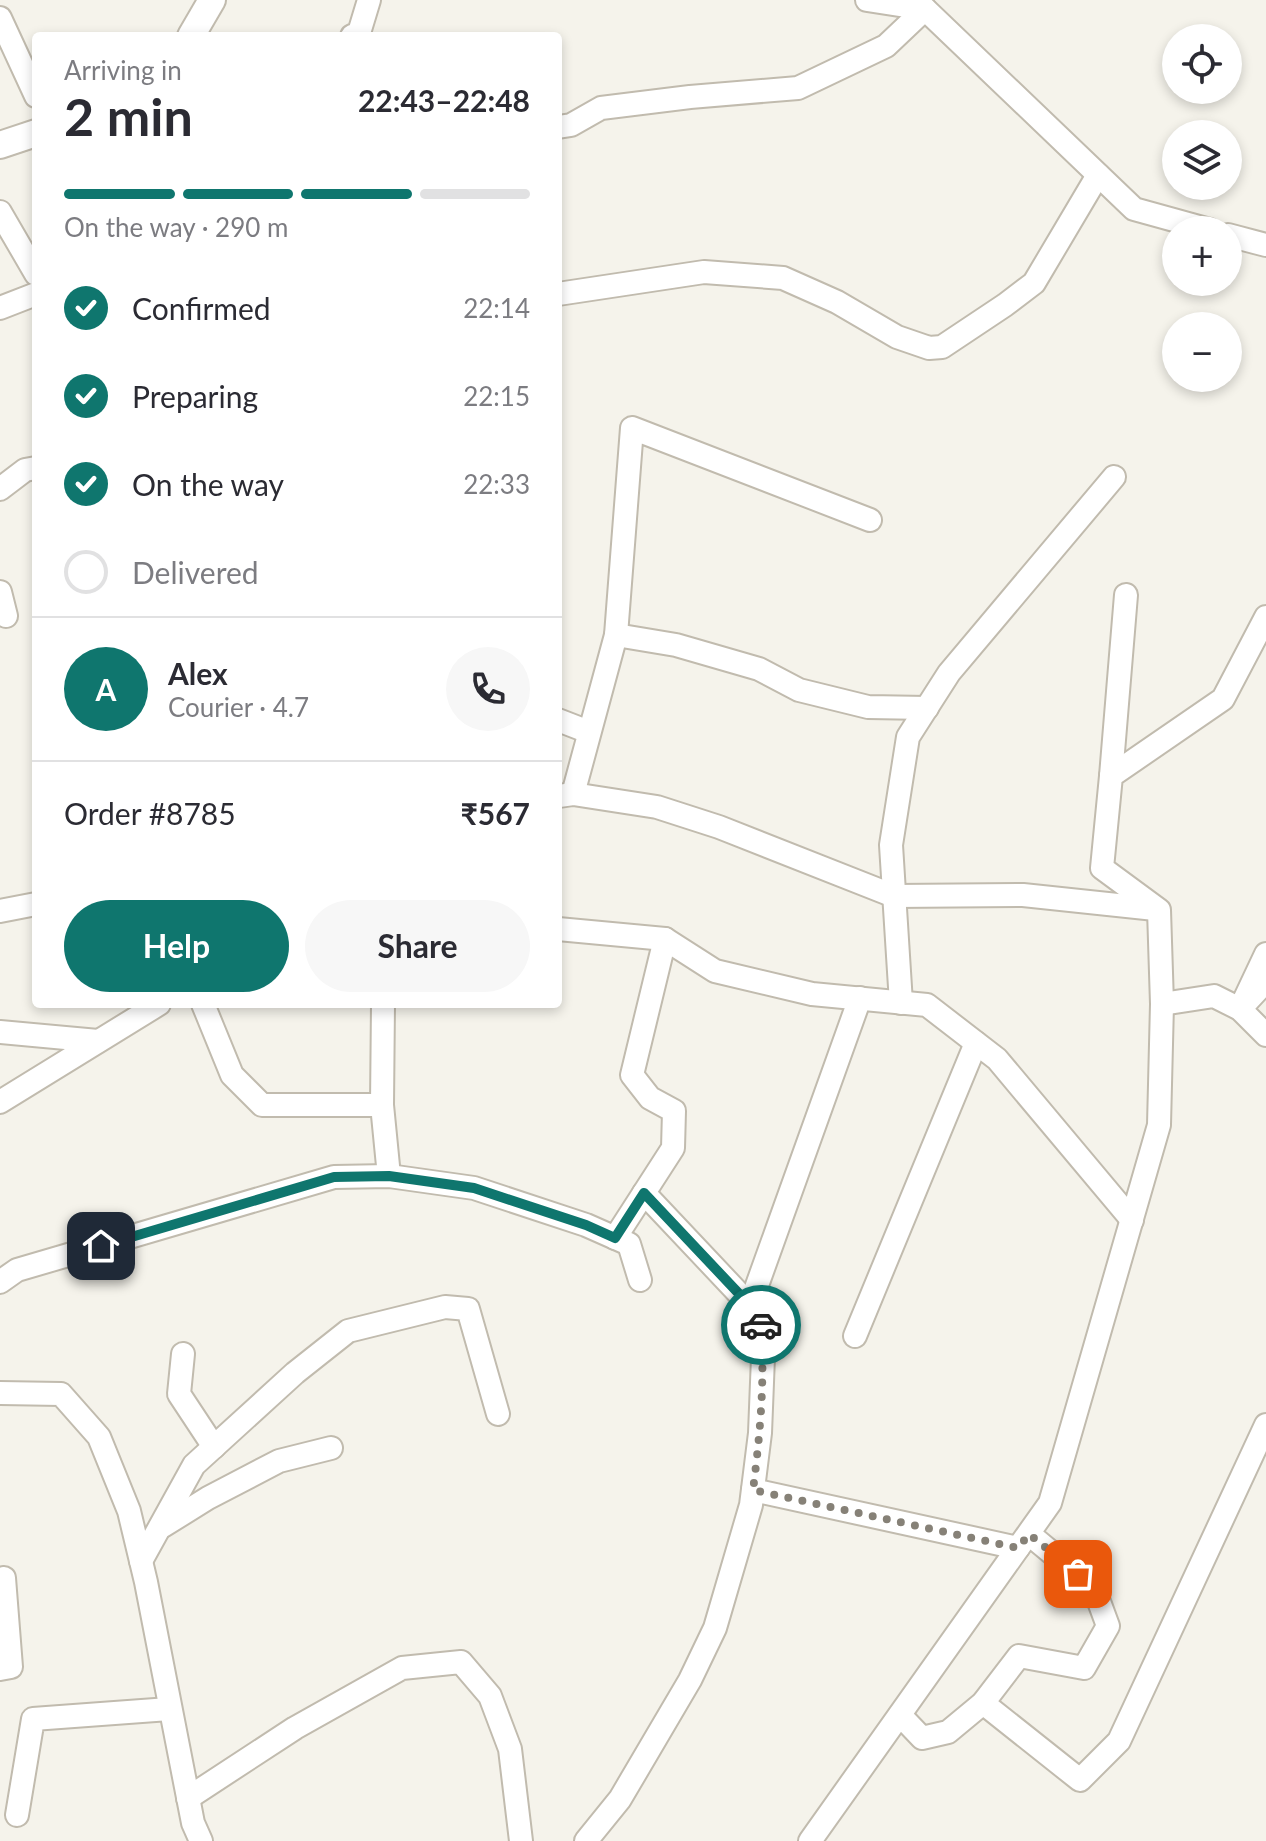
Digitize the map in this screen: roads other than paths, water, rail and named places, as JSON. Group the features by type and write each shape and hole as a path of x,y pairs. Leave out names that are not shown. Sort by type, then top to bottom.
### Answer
{"street":[{"path":"193,32 212,0"},
{"path":"359,32 369,0"},
{"path":"872,1 925,9 1134,209 1162,217"},
{"path":"562,126 571,125 601,108 798,88 886,46 925,9"},
{"path":"0,18 32,87"},
{"path":"0,145 32,134"},
{"path":"562,293 704,272 783,278 837,302 897,337 929,348 942,347 1034,283 1098,175"},
{"path":"0,212 32,267"},
{"path":"1242,239 1266,245"},
{"path":"0,308 32,296"},
{"path":"870,520 632,428 616,635 589,732 565,795 657,807 719,827 894,896 1023,895 1159,910"},
{"path":"0,489 25,470 32,469"},
{"path":"901,1003 891,845 908,737 949,673 1114,477"},
{"path":"0,592 6,616"},
{"path":"1126,595 1102,868 1159,910"},
{"path":"1111,776 1223,699 1266,617"},
{"path":"616,635 676,645 759,669 799,690 868,707 927,708"},
{"path":"562,722 589,732"},
{"path":"0,911 32,905"},
{"path":"810,1841 1050,1503 1159,1125 1162,1004 1159,910"},
{"path":"562,929 665,939 715,971 812,994 927,1005 997,1059 1132,1220"},
{"path":"615,1238 673,1148 674,1111 650,1098 632,1075 665,939"},
{"path":"1240,1009 1266,954"},
{"path":"1240,1009 1266,981"},
{"path":"1162,1004 1214,996 1240,1009 1266,1035"},
{"path":"750,1305 860,998"},
{"path":"0,1102 152,1008"},
{"path":"205,1008 232,1075 262,1105 382,1105"},
{"path":"383,1008 382,1105 389,1176"},
{"path":"0,1032 98,1041"},
{"path":"855,1336 976,1043"},
{"path":"0,1282 17,1270 334,1177 389,1176 474,1188 586,1225 629,1244 640,1280"},
{"path":"586,1841 620,1799 690,1680 715,1628 751,1505 760,1433 763,1357 760,1316 644,1193"},
{"path":"141,1561 194,1465 295,1373 348,1331 445,1307 468,1309 498,1414"},
{"path":"183,1354 179,1394 214,1447"},
{"path":"0,1393 61,1394 99,1437 129,1511 193,1823 201,1841"},
{"path":"983,1703 1080,1780 1119,1741 1266,1425"},
{"path":"158,1529 208,1498 279,1461 331,1448"},
{"path":"753,1490 1024,1541 1094,1588 1108,1626 1084,1668 1019,1656 983,1703 948,1732 922,1738 900,1715"},
{"path":"0,1669 11,1667 4,1578"},
{"path":"188,1798 295,1728 402,1668 461,1662 490,1696 510,1749 521,1841"},
{"path":"17,1815 33,1719 169,1709"}]}
